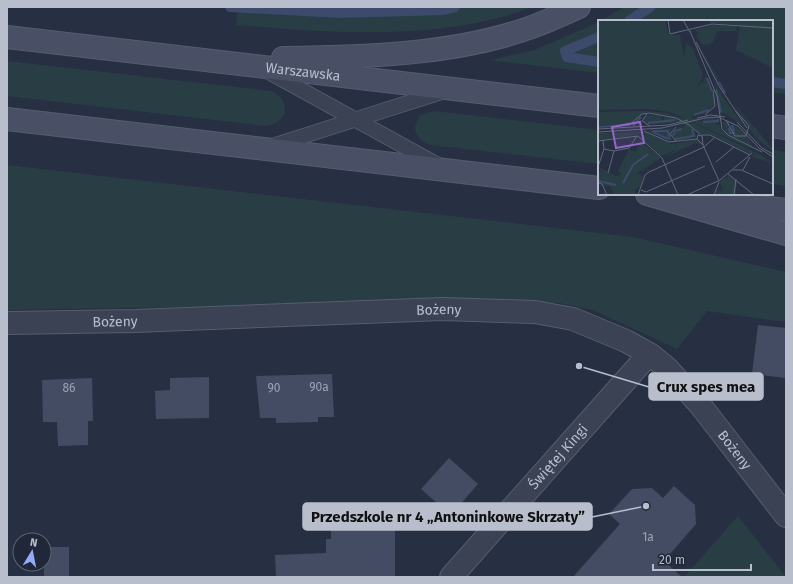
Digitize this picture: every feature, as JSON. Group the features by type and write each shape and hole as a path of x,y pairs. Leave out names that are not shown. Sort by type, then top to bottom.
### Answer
{"main road":[{"path":"160,55 225,58 310,57 438,48 472,43 528,29 579,7"},
{"name":"Warszawska","path":"7,37 598,106"},
{"path":"7,118 598,188"},
{"path":"773,126 786,128"},
{"path":"650,195 786,234"},
{"path":"659,195 786,210"}],"street":[{"name":"Bożeny","path":"7,323 135,321 443,309 514,311 562,317 585,323 626,341 649,354 667,368 687,389 786,516"},
{"name":"Świętej Kingi","path":"451,577 649,354"}],"lane":[{"path":"257,66 449,171"},
{"path":"264,149 453,89"}],"green space":[{"path":"238,7 532,7 497,18 461,26 386,32 347,32 236,25"},
{"path":"624,7 786,7 786,94 773,93 773,20 602,20"},
{"path":"598,22 598,73 490,60 535,50"},
{"path":"7,61 271,91 278,95 282,100 285,105 285,110 283,116 279,120 274,124 266,126 7,96"},
{"path":"434,111 598,130 598,164 430,145 419,138 416,133 415,127 420,115"},
{"path":"773,150 786,152 786,186 773,184"},
{"path":"7,165 633,237 786,272 786,322 707,311 677,349 593,310 559,303 522,301 7,310"},
{"path":"738,516 786,577 684,577"}],"building":[{"path":"758,325 786,328 786,378 752,374"},
{"path":"332,374 334,417 318,417 318,422 276,423 276,418 260,418 256,376"},
{"path":"209,377 209,418 156,419 155,391 170,390 170,378"},
{"path":"92,378 93,421 88,421 88,445 58,446 57,422 43,422 42,380"},
{"path":"449,458 478,484 451,515 421,489"},
{"path":"674,486 695,505 696,524 664,561 682,577 573,577 620,524 609,514 632,489 652,488 663,498"},
{"path":"331,523 395,523 395,577 276,577 275,555 326,553 326,539 331,539"},
{"path":"52,547 69,547 69,577 44,577 44,572 52,572"}],"waterway":[{"path":"230,7 340,13 444,10 455,7"},
{"path":"630,20 650,7"},
{"path":"598,37 565,51 567,57 598,62"},
{"path":"773,82 786,84"}],"place":[{"name":"Crux spes mea","path":"579,366"},
{"name":"Przedszkole nr 4 „Antoninkowe Skrzaty”","path":"646,506"}]}
